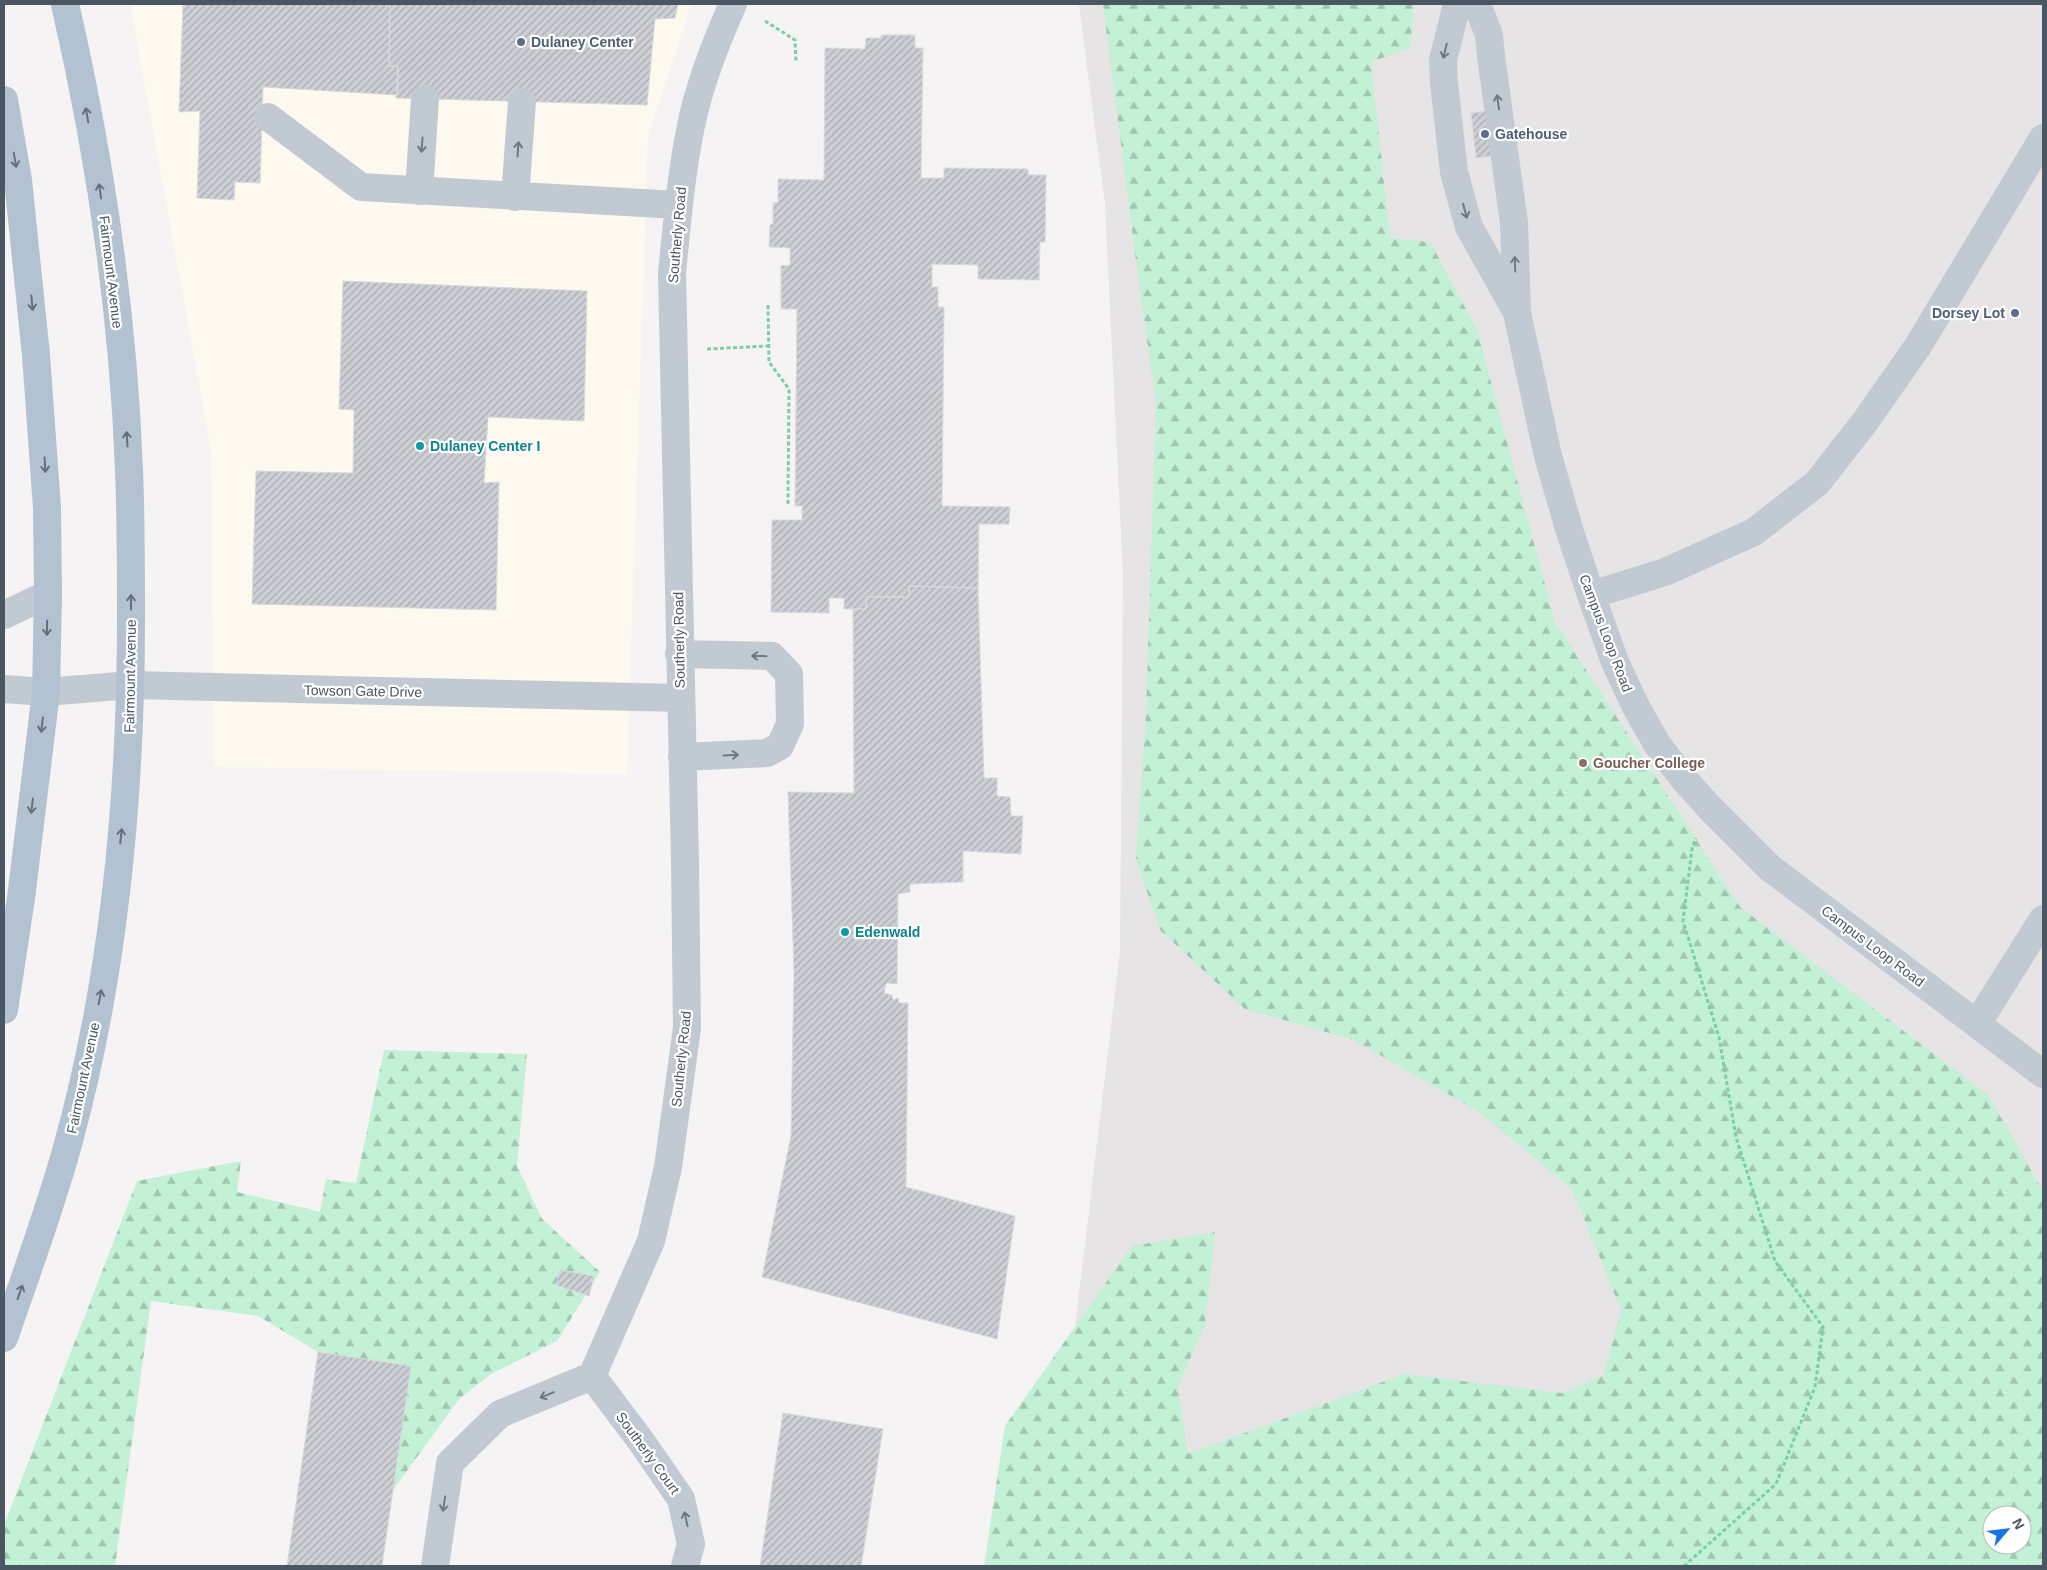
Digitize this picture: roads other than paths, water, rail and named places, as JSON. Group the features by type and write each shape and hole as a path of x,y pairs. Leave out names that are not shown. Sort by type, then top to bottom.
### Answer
{"main road":[{"name":"Fairmount Avenue","path":"4,1338 46,1219 69,1143 104,976 124,806 131,685 129,468 122,366 111,266 96,163 65,4"},
{"path":"4,100 18,180 36,355 46,490 48,594 46,692 4,1010"}],"street":[{"name":"Southerly Road","path":"592,1376 651,1241 668,1167 686,1028 672,274 678,205 691,125 716,43 733,4"},
{"name":"Campus Loop Road","path":"1457,4 1443,60 1454,172 1470,227 1517,313"},
{"name":"Campus Loop Road","path":"1477,4 1488,35 1514,224 1517,313 1548,456 1591,595 1615,662 1636,706 1657,744 1682,778 1770,868 2043,1074"},
{"path":"419,191 425,99"},
{"path":"515,197 522,102"},
{"path":"268,117 361,188 678,205"},
{"path":"1591,595 1665,572 1754,532 1817,483 1864,424 1918,346 2043,138"},
{"path":"4,615 48,594"},
{"path":"679,654 772,656 789,674 790,724 780,746 767,753 682,757"},
{"name":"Towson Gate Drive","path":"4,689 46,692 131,685 680,698"},
{"path":"1977,1024 2043,919"},
{"path":"434,1566 450,1463 500,1414 592,1376"},
{"name":"Southerly Court","path":"592,1376 641,1441 681,1499 691,1544 685,1566"}],"place":[{"name":"Dulaney Center","path":"521,42"},
{"name":"Gatehouse","path":"1485,134"},
{"name":"Dorsey Lot","path":"2015,313"},
{"name":"Dulaney Center I","path":"420,446"},
{"name":"Goucher College","path":"1583,763"},
{"name":"Edenwald","path":"845,932"}]}
